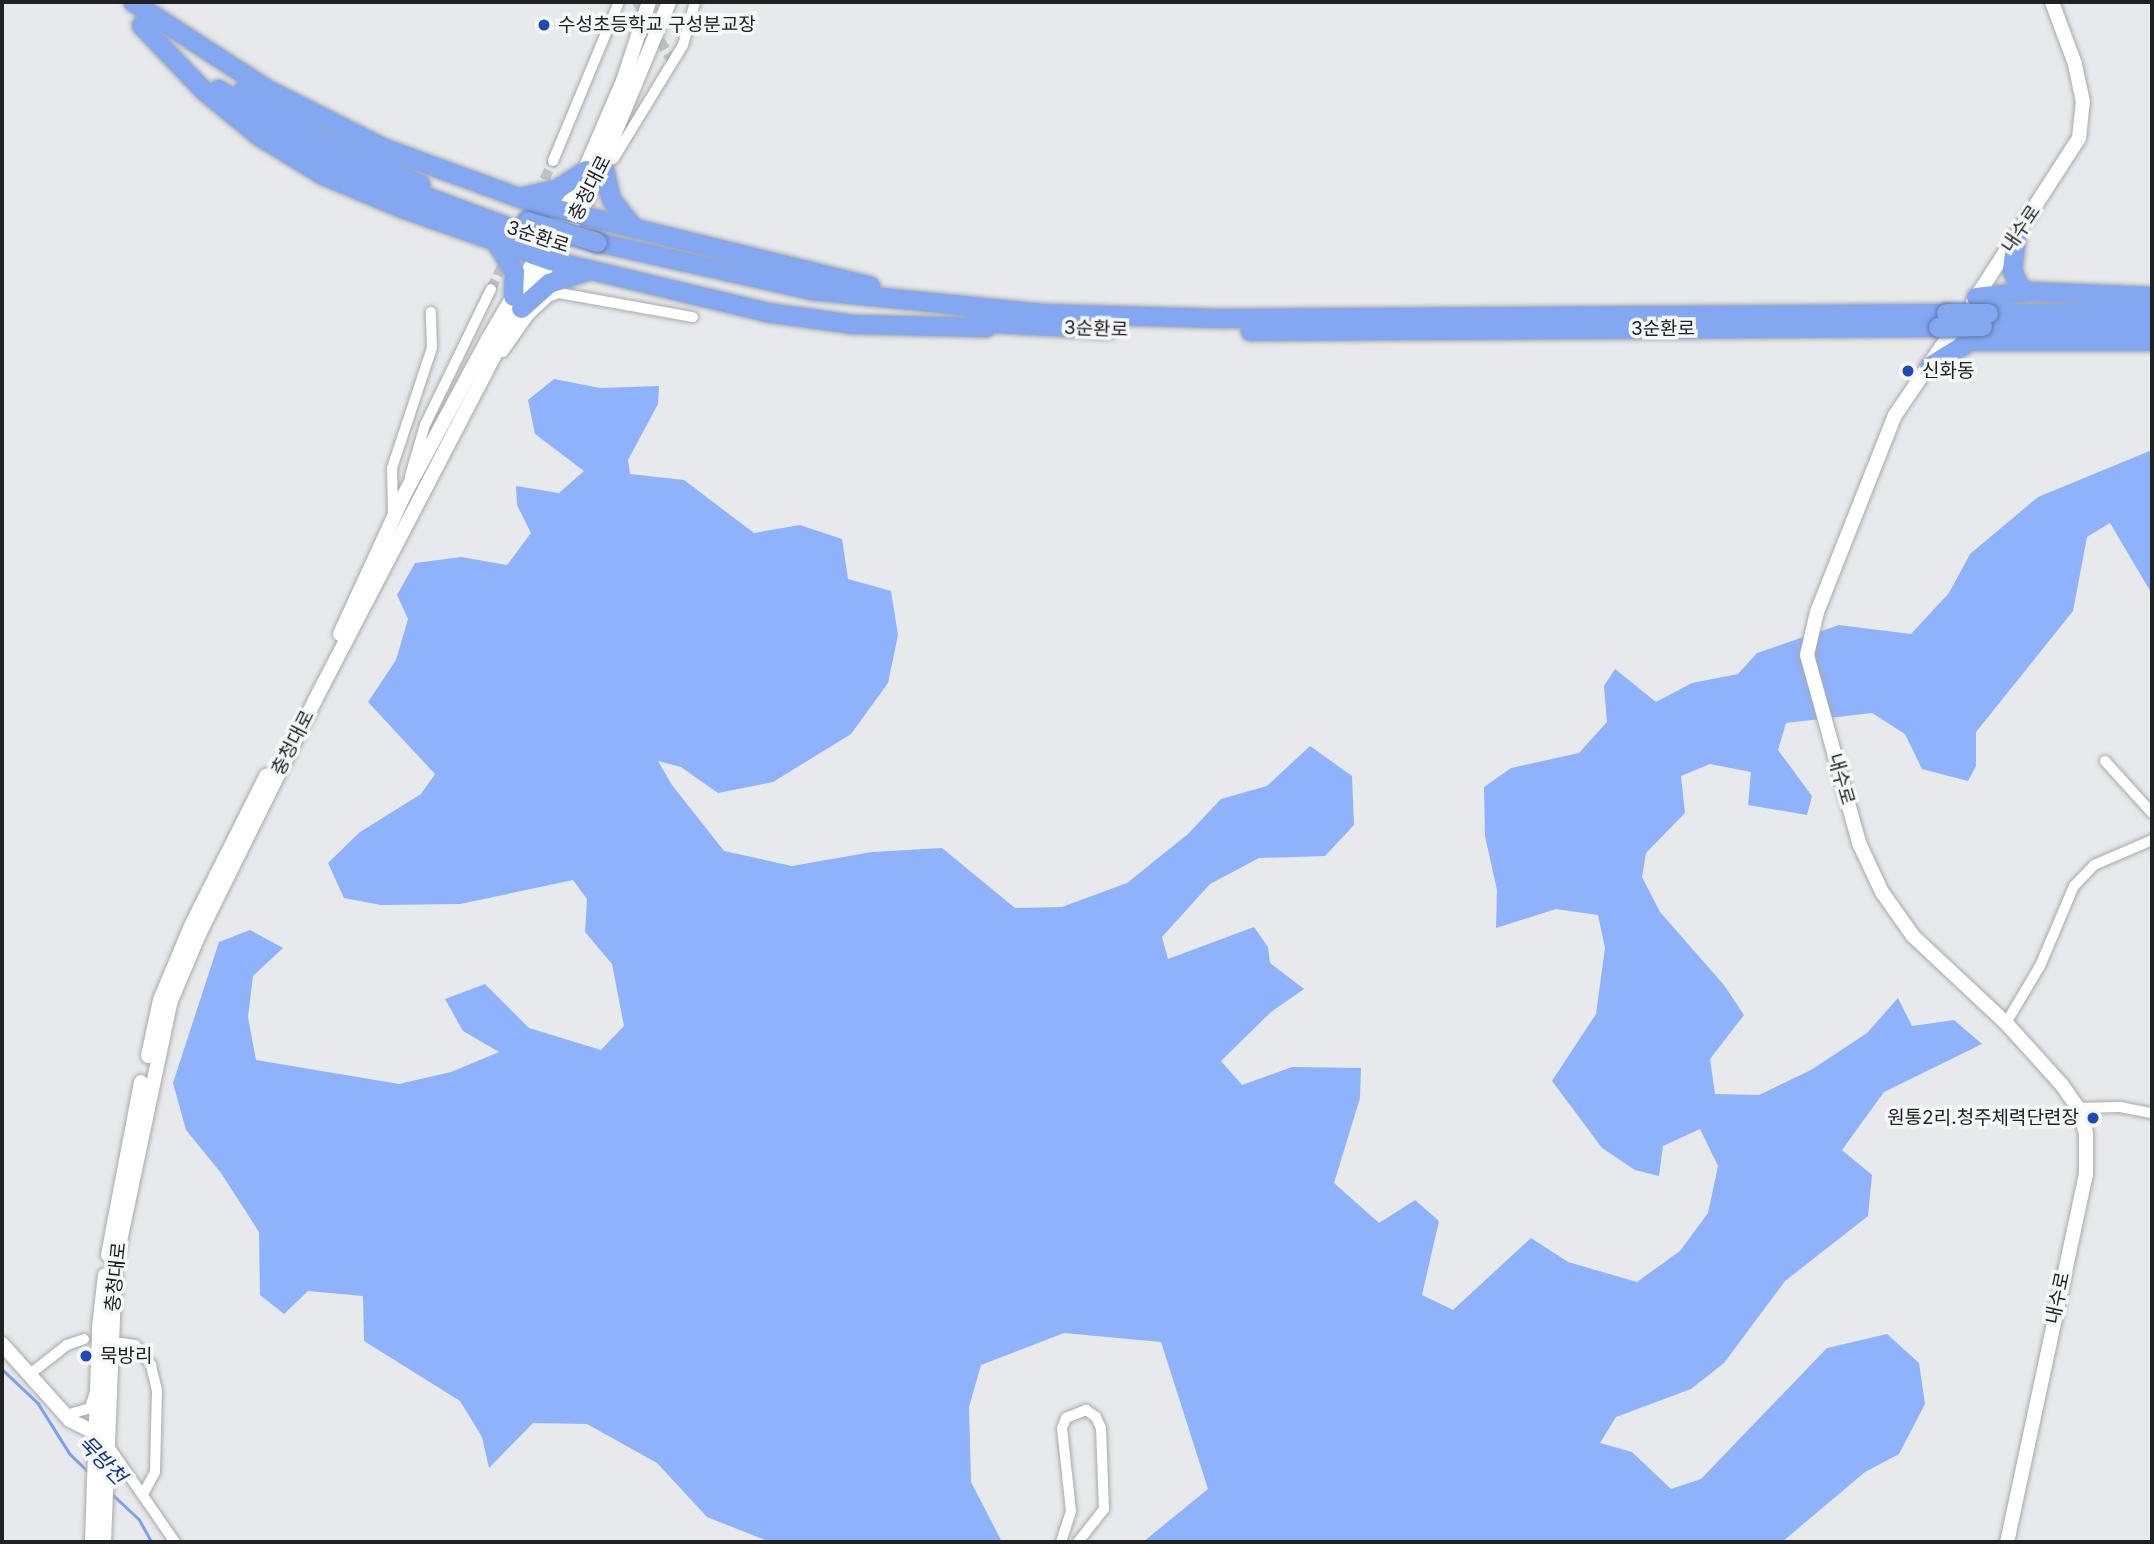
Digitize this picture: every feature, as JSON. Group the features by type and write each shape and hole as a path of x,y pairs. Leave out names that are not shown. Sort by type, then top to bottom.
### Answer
{"highway":[{"name":"3순환로","path":"116,2 220,90 306,146 388,186 526,227"},
{"name":"3순환로","path":"133,2 242,91 321,139 400,176 593,255 700,281 827,304 956,321 1075,328 1947,321 1981,314 2152,312"},
{"path":"133,2 225,64 338,128 516,197 550,192 595,167 611,199 635,229"},
{"path":"141,25 233,117 292,157 353,189 494,241 514,271 517,302 593,255"},
{"path":"516,197 526,227 552,261"},
{"path":"494,241 526,227 578,215 865,285 1031,313"},
{"path":"552,261 578,215"},
{"path":"2016,237 2012,270 2018,284 2028,291"},
{"name":"3순환로","path":"593,255 811,290 1031,313 1202,318 1947,321"},
{"path":"552,261 593,255"},
{"path":"1929,366 1981,314 2028,291 2152,296"},
{"name":"3순환로","path":"1981,314 2152,325"},
{"path":"1981,314 2152,341"}],"main road":[{"name":"충청대로","path":"104,1542 107,1465 96,1433 99,1327 112,1220 160,1000 246,813 310,699 403,497 517,302 552,261 578,215 649,2"},
{"name":"충청대로","path":"595,167 669,2"},
{"name":"내수로","path":"2007,1542 2085,1174 2088,1145 2078,1108 2007,1023 1913,936 1872,875 1808,663 1810,632 1895,415 1929,366 1947,321 1981,314 2016,237 2079,138 2080,89 2052,2"},
{"name":"충청대로","path":"92,1542 94,1485 102,1448 115,1265 170,1003 267,794 471,402 517,302"},
{"path":"2,1344 66,1415 96,1433"}],"street":[{"path":"553,161 619,2"},
{"path":"595,167 614,158 683,45 695,2"},
{"path":"403,497 425,425 491,289"},
{"path":"471,402 510,342 548,297 579,295 693,317"},
{"path":"393,516 392,468 432,348 430,312"},
{"path":"2105,761 2152,813"},
{"path":"2007,1023 2040,966 2074,886 2094,864 2152,840"},
{"path":"2078,1108 2120,1107 2152,1113"},
{"path":"30,1374 67,1345 84,1339"},
{"path":"121,1343 135,1345 151,1365 156,1390 155,1472 144,1493"},
{"path":"66,1415 90,1408 98,1382"},
{"path":"1061,1542 1071,1511 1062,1428 1066,1418 1086,1410 1097,1417 1101,1428 1104,1508 1078,1542"},
{"path":"102,1448 144,1493 175,1542"}],"shaded area":[{"path":"554,379 600,388 659,386 658,404 628,460 630,474 684,480 754,533 800,525 842,539 848,579 891,591 898,635 888,683 851,734 773,782 718,793 681,767 658,761 672,785 724,851 792,866 872,852 942,848 1015,908 1062,907 1127,883 1188,834 1221,799 1267,786 1310,746 1352,776 1354,825 1325,856 1259,858 1210,884 1162,937 1168,959 1254,927 1268,947 1270,963 1304,989 1271,1012 1221,1061 1242,1085 1292,1067 1361,1068 1360,1098 1334,1183 1379,1223 1415,1200 1439,1221 1422,1295 1453,1310 1531,1238 1568,1262 1637,1282 1680,1251 1708,1213 1718,1166 1700,1129 1663,1146 1659,1176 1635,1170 1602,1148 1552,1081 1596,1014 1605,948 1598,915 1556,909 1496,928 1497,890 1485,836 1484,787 1511,768 1579,753 1607,722 1604,686 1615,669 1656,702 1692,683 1738,674 1757,653 1839,625 1911,634 1949,593 1970,554 2038,497 2152,450 2152,594 2110,523 2087,537 2073,611 1976,732 1976,766 1968,781 1922,769 1905,734 1872,713 1786,723 1778,750 1812,796 1807,815 1748,805 1751,772 1710,764 1681,776 1685,813 1646,853 1642,877 1660,912 1724,985 1744,1015 1710,1059 1715,1094 1759,1095 1811,1070 1867,1033 1898,998 1912,1026 1954,1020 1982,1044 1884,1092 1842,1150 1872,1175 1868,1216 1785,1281 1724,1363 1691,1389 1616,1417 1600,1443 1632,1452 1671,1489 1701,1479 1827,1348 1887,1334 1919,1363 1925,1404 1899,1454 1865,1472 1782,1542 1143,1542 1208,1489 1161,1342 1064,1333 981,1365 969,1407 971,1482 1002,1542 770,1542 707,1517 657,1463 587,1424 533,1423 489,1468 482,1437 460,1401 364,1341 363,1296 308,1291 284,1314 260,1295 259,1232 221,1173 186,1130 173,1083 219,942 250,930 283,948 253,976 248,1017 256,1060 399,1084 451,1072 499,1052 463,1031 445,999 485,984 529,1028 601,1050 624,1026 612,964 585,932 587,899 573,880 460,904 381,905 344,898 328,863 360,832 421,794 435,774 368,702 396,660 408,619 397,595 415,563 461,557 507,565 531,533 517,505 516,486 559,493 584,471 535,434 528,400"}],"waterway":[{"name":"묵방천","path":"2,1369 38,1403 70,1454 90,1473"},
{"name":"묵방천","path":"112,1494 139,1519 152,1542"}],"tunnel":[{"path":"637,2 672,61"},
{"path":"538,193 553,161"},
{"path":"491,289 506,258"}],"place":[{"name":"수성초등학교 구성분교장","path":"544,25"},
{"name":"신화동","path":"1908,371"},
{"name":"원통2리.청주체력단련장","path":"2093,1118"},
{"name":"묵방리","path":"86,1356"}]}
